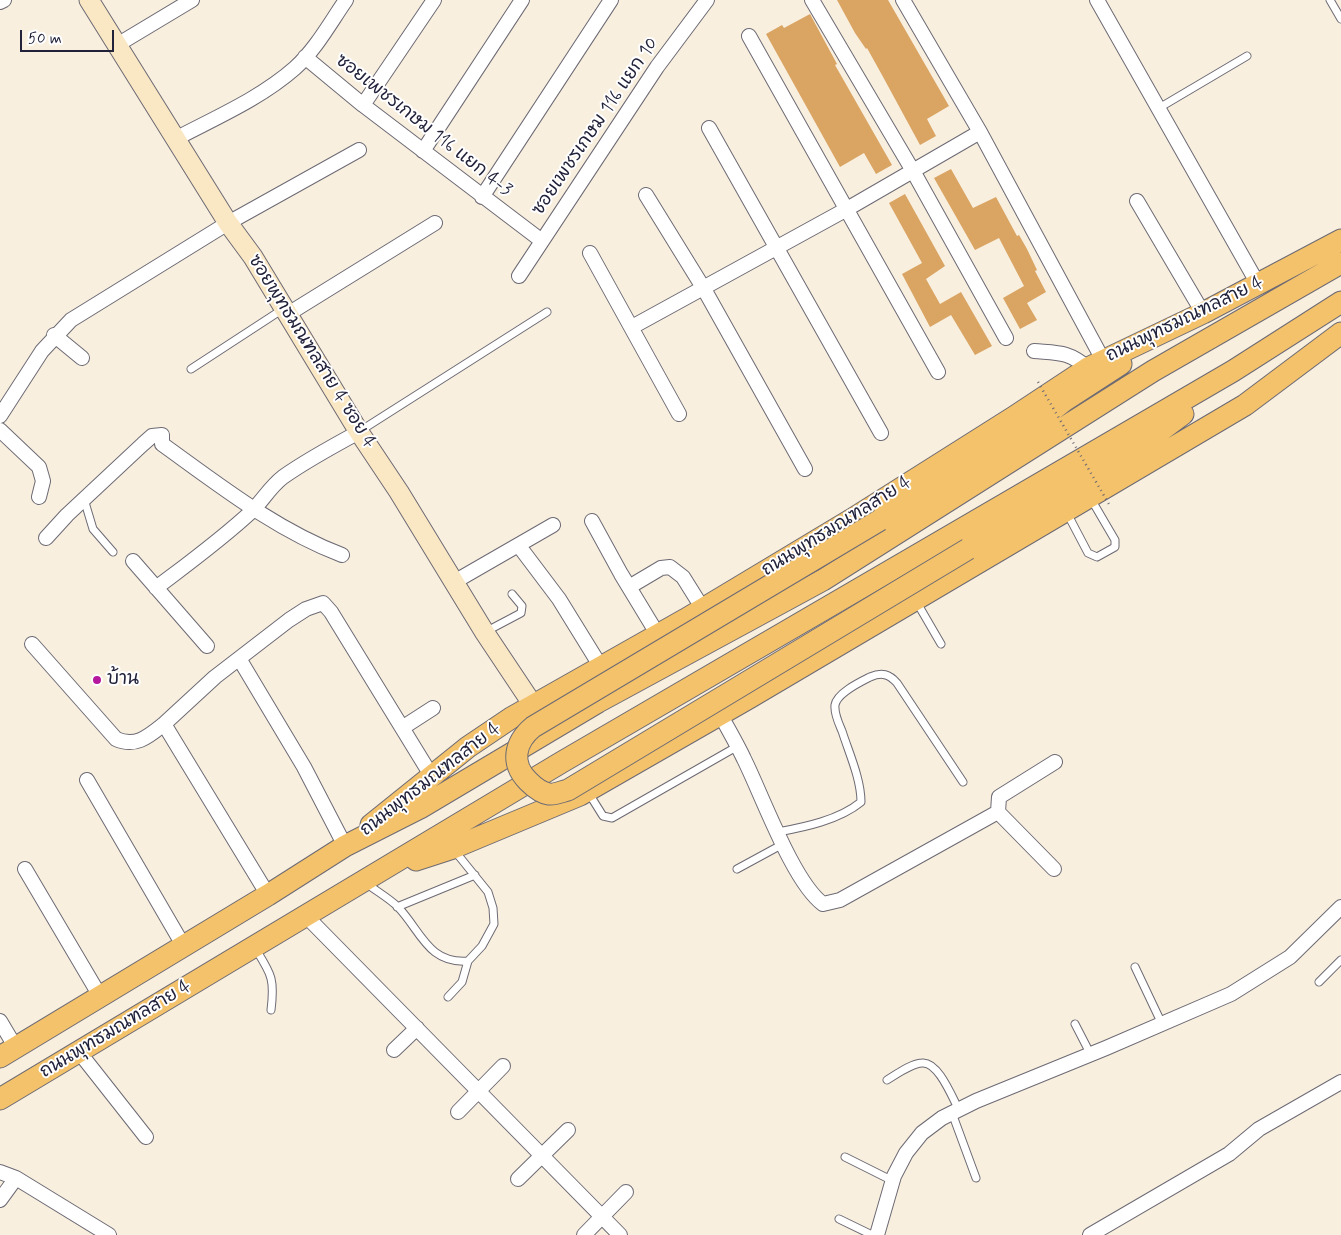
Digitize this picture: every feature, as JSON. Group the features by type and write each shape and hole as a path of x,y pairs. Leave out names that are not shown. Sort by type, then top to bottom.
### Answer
{"main road":[{"name":"ถนนพุทธมณฑลสาย 4","path":"348,845 431,775 468,747 532,705 703,609 870,508 1095,364 1203,313 1341,240"},
{"name":"ถนนพุทธมณฑลสาย 4","path":"8,1052 348,845 420,808 598,702 823,580 1153,371 1341,263"},
{"name":"ถนนพุทธมณฑลสาย 4","path":"0,1099 387,869 554,766 1233,372 1341,302"},
{"path":"1180,323 1152,344 1064,401 1040,420 880,520 533,727 522,736 518,747 516,760 524,777 533,786 549,794 568,790 968,548 1132,452 1194,422 1296,366"},
{"name":"ถนนพุทธมณฑลสาย 4","path":"387,869 453,848 587,790 915,600 1245,405 1341,333"},
{"path":"1040,420 1153,371"},
{"path":"1132,452 1188,411 1233,372"}],"street":[{"path":"0,2 4,0"},
{"name":"ซอยพุทธมณฑลสาย 4 ซอย 4","path":"89,0 177,138 228,223 253,257 359,432 399,492 532,705"},
{"path":"117,45 192,0"},
{"path":"177,138 270,86 296,68 346,0"},
{"path":"363,105 434,0"},
{"path":"423,151 522,0"},
{"path":"482,197 611,0"},
{"name":"ซอยเพชรเกษม 116 แยก 10","path":"519,276 657,67 707,0"},
{"path":"812,0 912,171 1006,338"},
{"path":"903,0 980,132 1095,364"},
{"path":"1097,0 1258,284"},
{"path":"749,36 938,372"},
{"name":"ซอยเพชรเกษม 116 แยก 4-3","path":"305,58 482,197 542,241"},
{"path":"710,128 880,433"},
{"path":"632,327 776,249 980,132"},
{"path":"0,416 56,334 71,320 228,223 359,150"},
{"path":"646,195 704,289 805,469"},
{"path":"1137,201 1203,313"},
{"path":"286,311 435,223"},
{"path":"590,254 679,414"},
{"path":"56,334 82,358"},
{"path":"1034,351 1063,352 1095,364"},
{"path":"0,430 39,467 43,481 39,498"},
{"path":"156,588 216,543 283,478 309,460 359,432"},
{"path":"46,538 84,499 143,444 156,435 162,435 162,444 253,509 318,546 342,555"},
{"path":"592,521 658,635"},
{"path":"454,582 553,525"},
{"path":"519,546 559,599 601,667"},
{"path":"133,561 207,646"},
{"path":"629,587 661,568 670,567 683,577 703,609"},
{"path":"32,644 116,739 126,743 133,743 143,739 164,724 215,677 240,660 289,620 306,609 323,604 331,612 431,775"},
{"path":"240,660 348,845"},
{"path":"402,728 433,708"},
{"path":"720,714 738,746 781,838 813,897 823,904 833,904 998,812"},
{"path":"164,724 268,895"},
{"path":"1054,869 998,812 999,797 1055,762"},
{"path":"87,780 183,945"},
{"path":"25,868 100,996"},
{"path":"877,1235 893,1181 906,1153 922,1133 955,1111 1231,994 1290,957 1341,907"},
{"path":"307,917 620,1235"},
{"path":"0,1021 8,1052"},
{"path":"394,1050 417,1028"},
{"path":"78,1052 146,1137"},
{"path":"458,1112 503,1066"},
{"path":"1090,1235 1229,1154 1259,1129 1341,1082"},
{"path":"518,1179 568,1130"},
{"path":"0,1172 16,1178 109,1235"},
{"path":"0,1200 16,1178"},
{"path":"584,1235 626,1192"}],"lane":[{"path":"1330,0 1341,19"},
{"path":"1159,108 1247,56"},
{"path":"191,370 286,311"},
{"path":"359,432 547,312"},
{"path":"1066,511 1088,553 1097,557 1109,552 1115,548 1115,540 1090,497"},
{"path":"84,499 93,529 113,552"},
{"path":"485,632 521,614 522,606 512,594"},
{"path":"915,600 941,644"},
{"path":"737,869 781,838 852,809 860,802 856,774 837,717 835,704 840,696 870,677 882,673 891,676 963,782"},
{"path":"587,790 603,816 612,818 738,746"},
{"path":"448,997 465,976 468,961 482,946 494,924 493,908 488,892 453,848"},
{"path":"397,907 475,875"},
{"path":"364,882 397,907 438,956 455,962 468,961"},
{"path":"255,948 271,973 274,983 271,1010"},
{"path":"1318,982 1341,960"},
{"path":"1135,967 1162,1024"},
{"path":"1075,1024 1091,1054"},
{"path":"887,1080 915,1064 924,1062 934,1067 940,1075 955,1111 976,1178"},
{"path":"845,1157 893,1181"},
{"path":"839,1219 872,1235"}],"path":[{"path":"1038,382 1110,506"}],"building":[{"path":"837,0 888,0 949,106 927,119 936,136 920,145 867,48 855,33"},
{"path":"810,14 837,64 835,65 892,165 876,174 864,153 840,167 766,34 782,25 784,28"},
{"path":"951,169 973,208 996,197 1017,236 1019,235 1027,249 1037,270 1035,271 1046,292 1027,303 1037,320 1020,329 1003,298 1024,286 999,238 975,250 934,178"},
{"path":"905,194 945,266 926,279 940,304 961,292 992,346 975,355 951,315 930,327 902,274 922,263 889,203"}],"place":[{"name":"บ้าน","path":"97,680"}]}
